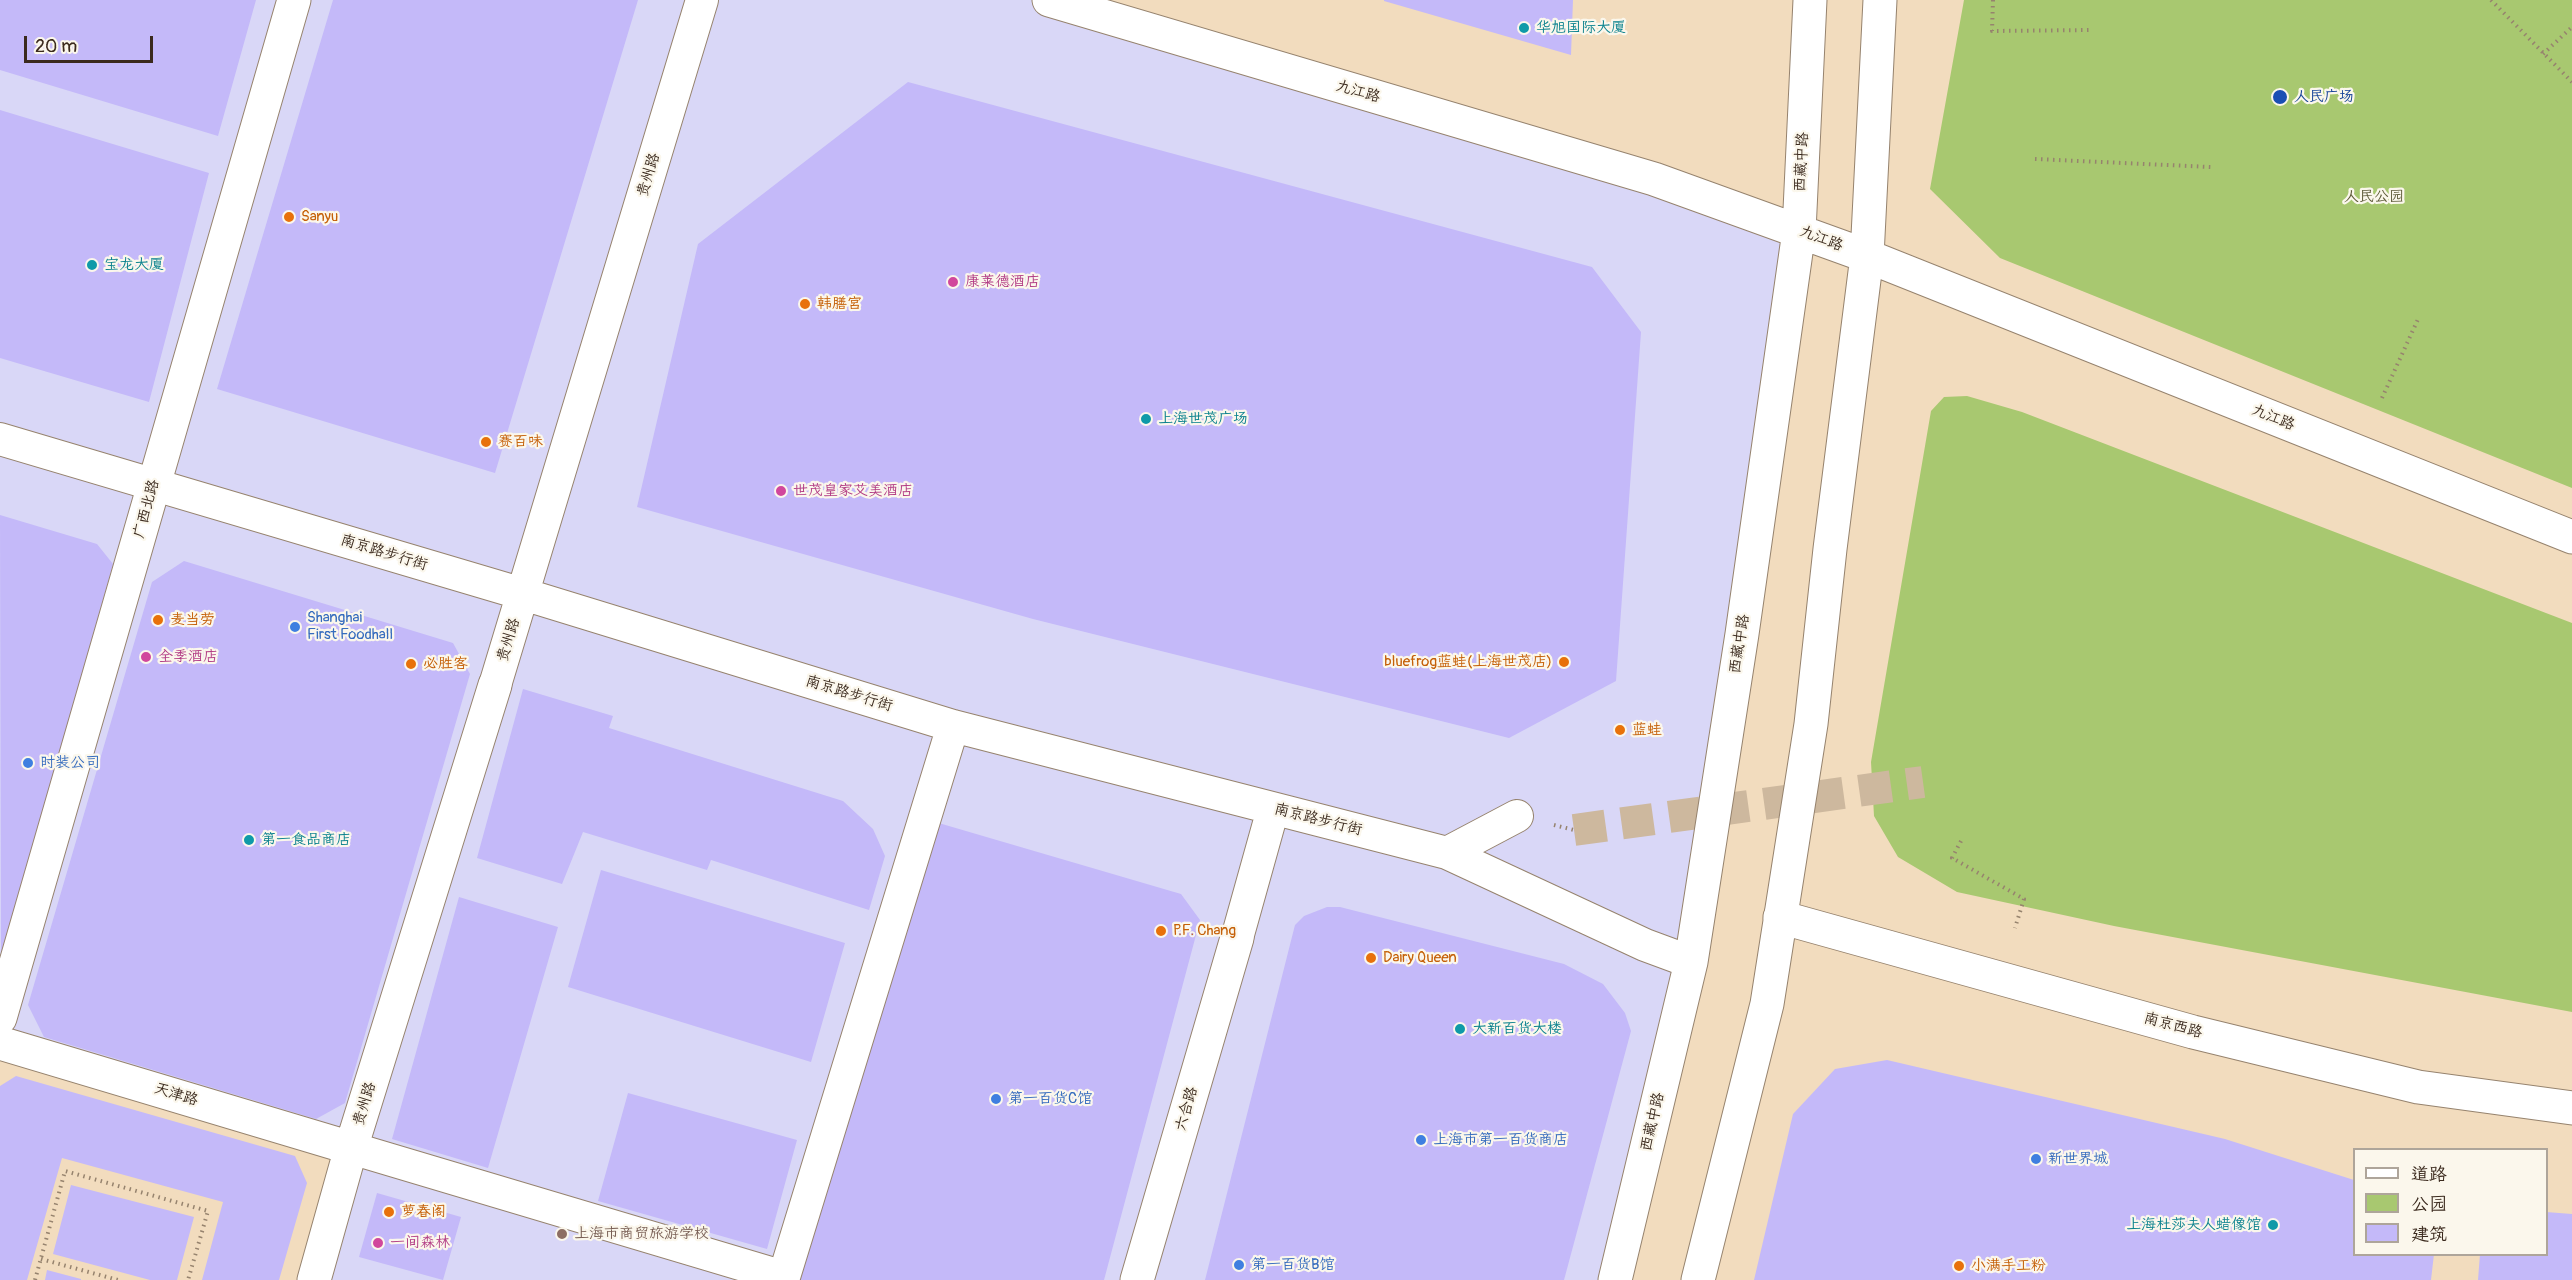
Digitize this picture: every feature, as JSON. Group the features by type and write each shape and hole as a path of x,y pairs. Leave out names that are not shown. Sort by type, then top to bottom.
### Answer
{"main road":[{"name":"广西北路","path":"0,1018 294,0"},
{"name":"九江路","path":"1049,0 1654,179 1867,256 2572,537"},
{"name":"西藏中路","path":"1615,1280 1691,962 1799,231 1810,0"},
{"path":"1698,1280 1767,1004 1811,724 1867,256 1880,0"},
{"name":"贵州路","path":"314,1280 351,1148 495,685"},
{"name":"南京西路","path":"1780,917 2193,1032 2406,1084 2572,1108"},
{"name":"六合路","path":"1137,1280 1237,938"},
{"name":"天津路","path":"0,1043 351,1148"}],"street":[{"name":"贵州路","path":"495,685 702,0"},
{"name":"南京路步行街","path":"0,439 523,594 953,726 1447,853 1645,945 1691,962"},
{"path":"351,1148 784,1279 953,726"},
{"path":"1237,938 1273,809"},
{"path":"1447,853 1517,816"}],"path":[{"path":"1993,0 1992,31 2091,30"},
{"path":"2491,0 2572,82"},
{"path":"2543,54 2572,27"},
{"path":"2035,159 2211,167"},
{"path":"2382,398 2419,317"},
{"path":"1961,842 1952,858 2024,899 2015,928"},
{"path":"35,1280 65,1171 208,1210 188,1280"},
{"path":"41,1259 118,1280"}],"shaded area":[{"path":"0,0 1049,0 1799,231 1691,962 1610,1280 314,1280 351,1148 0,1043"}],"green space":[{"name":"人民公园","path":"1964,0 2572,0 2572,488 2000,258 1930,189"},
{"path":"1967,396 2022,412 2572,623 2572,1012 2114,926 1957,892 1898,857 1874,816 1871,762 1931,411 1944,397"}],"building":[{"path":"0,0 256,0 218,136 0,70"},
{"path":"333,0 638,0 495,473 217,389"},
{"name":"华旭国际大厦","path":"1384,0 1573,0 1571,55 1384,1"},
{"name":"上海世茂广场","path":"908,82 1592,267 1641,332 1616,681 1509,738 1033,619 637,507 698,244"},
{"name":"宝龙大厦","path":"0,110 209,173 149,402 0,358"},
{"name":"时装公司","path":"0,515 97,544 113,564 1,959"},
{"name":"第一食品商店","path":"184,561 453,643 470,674 345,1103 316,1119 44,1037 28,1005 152,582"},
{"path":"523,689 613,716 609,728 843,801 873,829 885,856 869,910 711,860 707,870 583,832 562,884 477,858"},
{"name":"第一百货C馆","path":"925,819 1181,894 1200,920 1104,1280 783,1280"},
{"path":"601,870 845,943 811,1062 568,987"},
{"path":"459,897 558,927 488,1168 392,1139"},
{"name":"上海市第一百货商店","path":"1327,907 1340,907 1564,964 1603,984 1625,1013 1631,1031 1564,1280 1205,1280 1295,925 1304,916"},
{"name":"新世界城","path":"1887,1060 2225,1139 2353,1180 2353,1256 2434,1256 2431,1280 1754,1280 1793,1114 1835,1069"},
{"path":"16,1076 295,1156 307,1183 279,1280 202,1280 223,1202 62,1158 27,1280 0,1280 0,1086"},
{"path":"628,1093 797,1140 767,1249 598,1201"},
{"path":"71,1185 194,1217 177,1280 150,1280 53,1254"},
{"path":"377,1193 461,1217 443,1280 359,1257"},
{"path":"2548,1212 2572,1214 2572,1280 2478,1280 2480,1256 2548,1256"},
{"path":"47,1270 81,1279 81,1280 45,1280"}],"tunnel":[{"path":"1574,830 1923,782"}],"place":[{"name":"华旭国际大厦","path":"1524,28"},
{"name":"人民广场","path":"2280,97"},
{"name":"Sanyu","path":"289,217"},
{"name":"宝龙大厦","path":"92,265"},
{"name":"康莱德酒店","path":"953,282"},
{"name":"韩膳宫","path":"805,304"},
{"name":"上海世茂广场","path":"1146,419"},
{"name":"赛百味","path":"486,442"},
{"name":"世茂皇家艾美酒店","path":"781,491"},
{"name":"麦当劳","path":"158,620"},
{"name":"Shanghai First Foodhall","path":"295,627"},
{"name":"全季酒店","path":"146,657"},
{"name":"bluefrog蓝蛙(上海世茂店)","path":"1564,662"},
{"name":"必胜客","path":"411,664"},
{"name":"蓝蛙","path":"1620,730"},
{"name":"时装公司","path":"28,763"},
{"name":"第一食品商店","path":"249,840"},
{"name":"P.F. Chang","path":"1161,931"},
{"name":"Dairy Queen","path":"1371,958"},
{"name":"大新百货大楼","path":"1460,1029"},
{"name":"第一百货C馆","path":"996,1099"},
{"name":"上海市第一百货商店","path":"1421,1140"},
{"name":"新世界城","path":"2036,1159"},
{"name":"萝春阁","path":"389,1212"},
{"name":"上海杜莎夫人蜡像馆","path":"2273,1225"},
{"name":"上海市商贸旅游学校","path":"562,1234"},
{"name":"一间森林","path":"378,1243"},
{"name":"第一百货B馆","path":"1239,1265"},
{"name":"小满手工粉","path":"1959,1266"}]}
